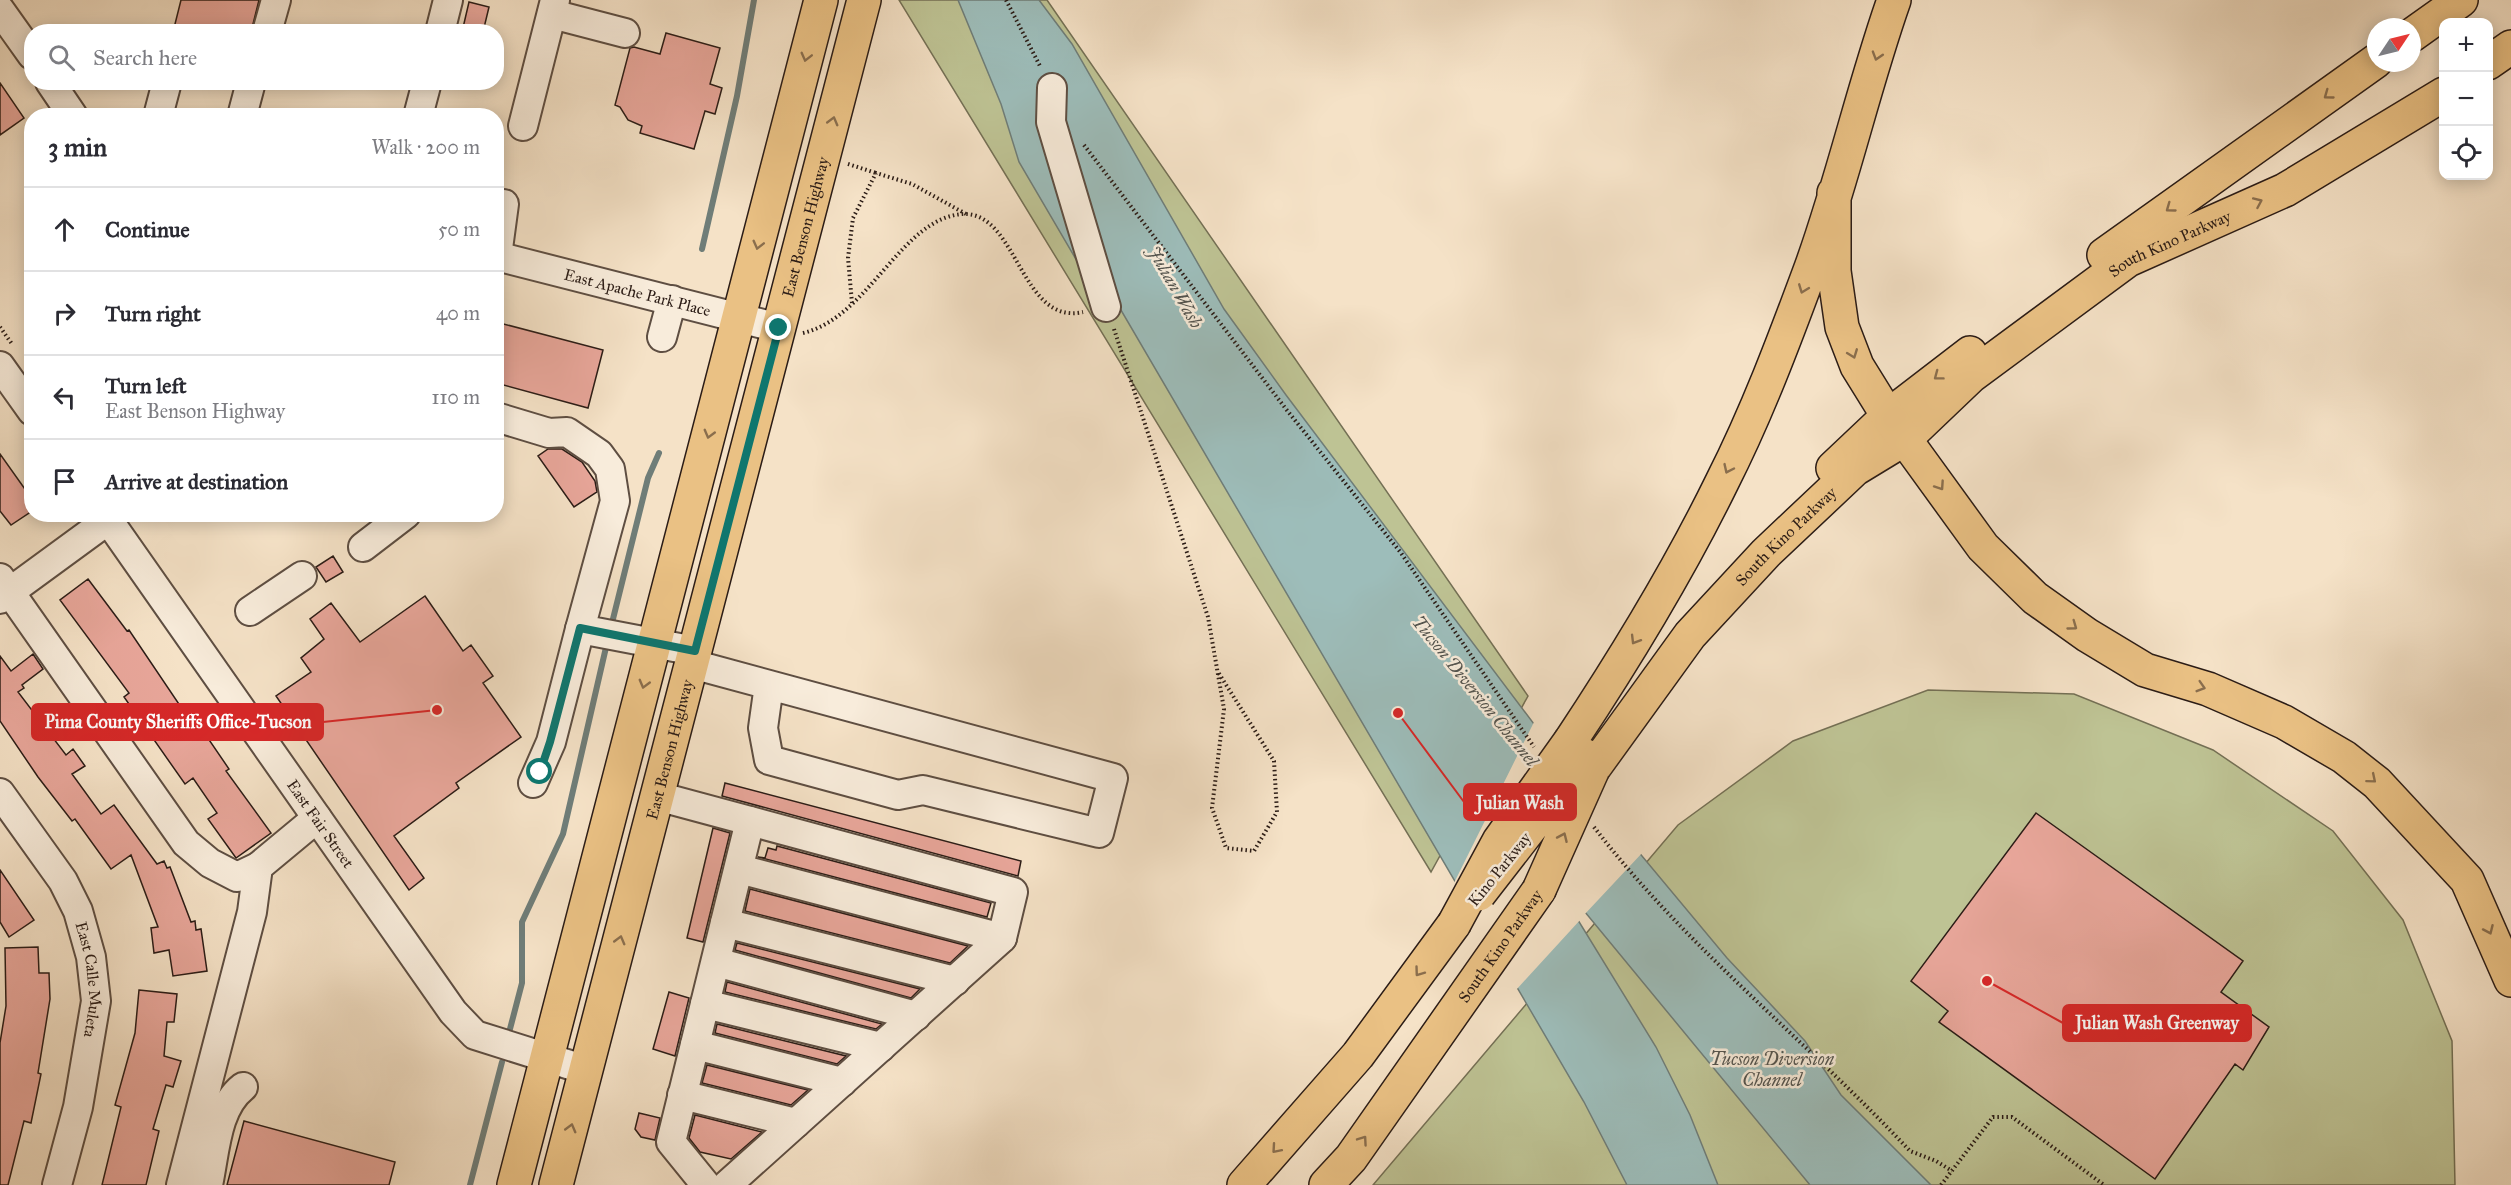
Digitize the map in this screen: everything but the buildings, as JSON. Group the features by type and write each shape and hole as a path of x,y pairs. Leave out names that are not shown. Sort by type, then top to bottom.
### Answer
{"main road":[{"path":"514,1185 821,0"},
{"name":"East Benson Highway","path":"556,1185 864,0"},
{"path":"1244,1185 1358,1055 1454,924 1499,841 1583,755 1643,628 1723,481 1769,379 1812,266 1894,0"},
{"path":"2421,29 2451,7"},
{"path":"2493,60 2511,47"},
{"name":"South Kino Parkway","path":"1326,1185 1351,1158 1482,967 1539,890 1583,755 1721,601 1766,553 1897,427 2057,290 2367,67"},
{"name":"South Kino Parkway","path":"1897,427 1971,376 2128,260 2285,190 2439,97"},
{"path":"1834,193 1834,271 1842,327 1857,366 1897,427 1983,548 2043,604 2087,635 2145,670 2208,689 2284,722 2344,757 2377,783 2467,880 2511,980"}],"street":[{"path":"269,24 276,0"},
{"path":"442,24 448,0"},
{"path":"523,126 553,7 625,33"},
{"path":"0,10 17,47"},
{"path":"1052,87 1051,122 1106,307"},
{"path":"58,90 68,108"},
{"path":"160,108 165,90"},
{"path":"244,108 249,90"},
{"path":"420,108 425,90"},
{"name":"East Apache Park Place","path":"504,258 779,328"},
{"path":"662,337 672,300"},
{"path":"0,366 24,400"},
{"path":"504,419 549,433 567,432 599,454 610,469 615,501 600,633 533,783"},
{"path":"99,522 3,590 186,843 210,863 237,877 258,867 317,818"},
{"name":"East Fair Street","path":"110,522 453,1012 475,1035 586,1070"},
{"path":"363,547 396,522"},
{"path":"250,612 302,576"},
{"path":"600,633 654,644 769,685 1113,778 1099,833 923,790 898,795 770,760 763,728 769,685"},
{"name":"East Calle Muleta","path":"0,793 63,881 78,911 91,957 96,1001 78,1107 57,1185"},
{"path":"657,796 1013,892 1002,938 727,1185"},
{"path":"706,1185 671,1142 750,821"},
{"path":"181,1185 252,912 258,867"},
{"path":"739,869 1002,938"},
{"path":"725,923 955,981"},
{"path":"716,962 916,1016"},
{"path":"705,1004 881,1047"},
{"path":"695,1045 842,1082"},
{"path":"208,1185 222,1119 232,1096 243,1087"},
{"path":"682,1095 796,1123"}],"path":[{"path":"1006,0 1052,87"},
{"path":"1083,142 1401,553 1536,750"},
{"path":"852,304 848,258 853,218 876,173 912,184 966,214 984,220 999,234 1038,295 1050,307 1077,314 1106,307 1208,617 1224,709 1212,807 1226,848 1254,851 1277,812 1274,761 1218,672"},
{"path":"779,328 799,334 812,331 852,304 915,237 929,226 948,217 966,214"},
{"path":"1593,826 1623,864 1731,975 1910,1151 1936,1161 1952,1172"},
{"path":"1941,1185 1993,1116 2012,1117 2104,1185"}],"green space":[{"path":"899,0 1047,0 1528,696 1431,872"},
{"path":"1928,690 2074,694 2213,750 2333,831 2403,920 2452,1041 2455,1185 1373,1185 1678,825 1793,741"}],"water":[{"name":"Tucson Diversion Channel","path":"958,0 1039,0 1072,44 1224,309 1286,395 1552,748 1727,958 1805,1041 1841,1095 1931,1185 1810,1185 1538,855 1656,1047 1690,1115 1718,1185 1627,1185 1584,1102 1111,293 1094,290 1019,162 1001,104"}],"pier":[{"path":"1535,720 1643,852 1584,915 1560,885 1581,919 1516,990 1454,883"}],"waterway":[{"path":"702,249 737,96 754,0"},
{"path":"611,627 648,478 659,453"},
{"path":"510,1029 522,983 522,922 563,834 607,643"},
{"path":"470,1185 502,1062"}],"place":[{"name":"Pima County Sheriffs Office-Tucson","path":"437,710"},
{"name":"Julian Wash","path":"1398,713"},
{"name":"Julian Wash Greenway","path":"1987,981"}],"route":[{"path":"540,772 580,628 695,651 779,328"}]}
